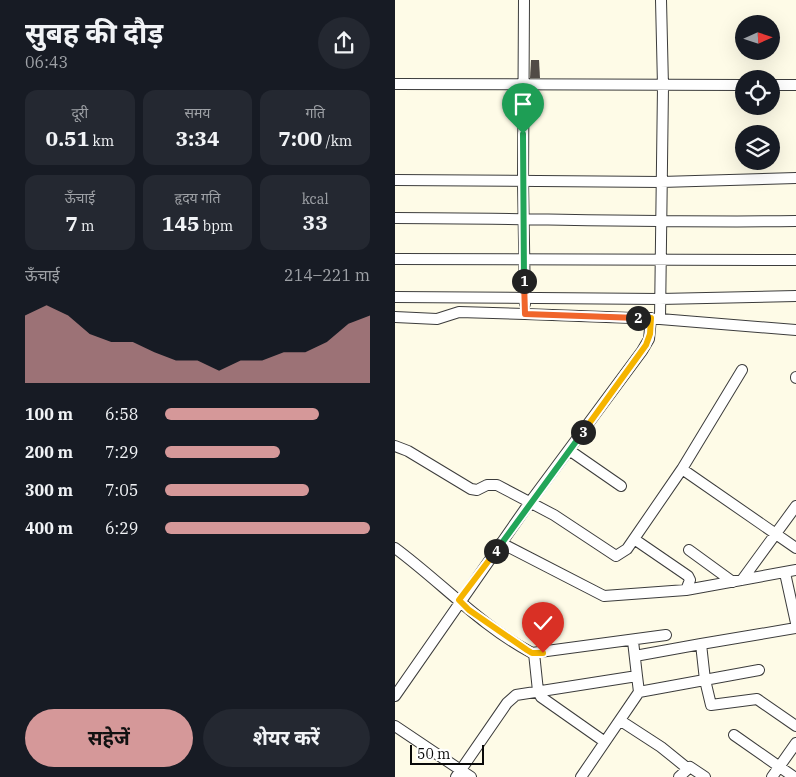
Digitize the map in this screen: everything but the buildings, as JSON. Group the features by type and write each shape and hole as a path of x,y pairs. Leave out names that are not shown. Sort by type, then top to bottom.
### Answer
{"street":[{"path":"524,0 523,181 525,314"},
{"path":"395,696 459,600 649,339 660,299 663,86 661,0"},
{"path":"395,84 735,86"},
{"path":"780,86 796,85"},
{"path":"395,180 661,182 796,178"},
{"path":"395,218 524,218 661,223 796,221"},
{"path":"395,259 796,260"},
{"path":"395,297 660,299 796,296"},
{"path":"395,317 437,319 459,312 525,314 655,319 796,330"},
{"path":"395,446 408,451 471,489 477,490 487,485 497,485 554,515 613,555 623,553 681,469 742,370"},
{"path":"569,450 621,486"},
{"path":"681,469 796,548"},
{"path":"737,581 776,535 796,506"},
{"path":"634,539 688,576 690,580 686,590"},
{"path":"501,543 604,596 686,590 796,570"},
{"path":"395,548 469,610 534,653 666,635"},
{"path":"689,550 737,581"},
{"path":"785,573 796,623"},
{"path":"635,656 796,628"},
{"path":"581,777 639,692 633,640"},
{"path":"701,644 705,680 711,705 757,700 796,726"},
{"path":"534,653 538,691 547,702 605,742"},
{"path":"639,692 759,670"},
{"path":"458,774 512,697 521,693 637,676"},
{"path":"621,721 661,747 687,768 693,768 705,777"},
{"path":"395,726 458,774 471,777"},
{"path":"734,735 794,777"},
{"path":"772,777 796,743"},
{"path":"679,777 687,768"}],"route":[{"path":"523,134 525,314 651,318 649,339 642,351 529,502 459,600 469,610 527,650 537,654 543,653"}]}
